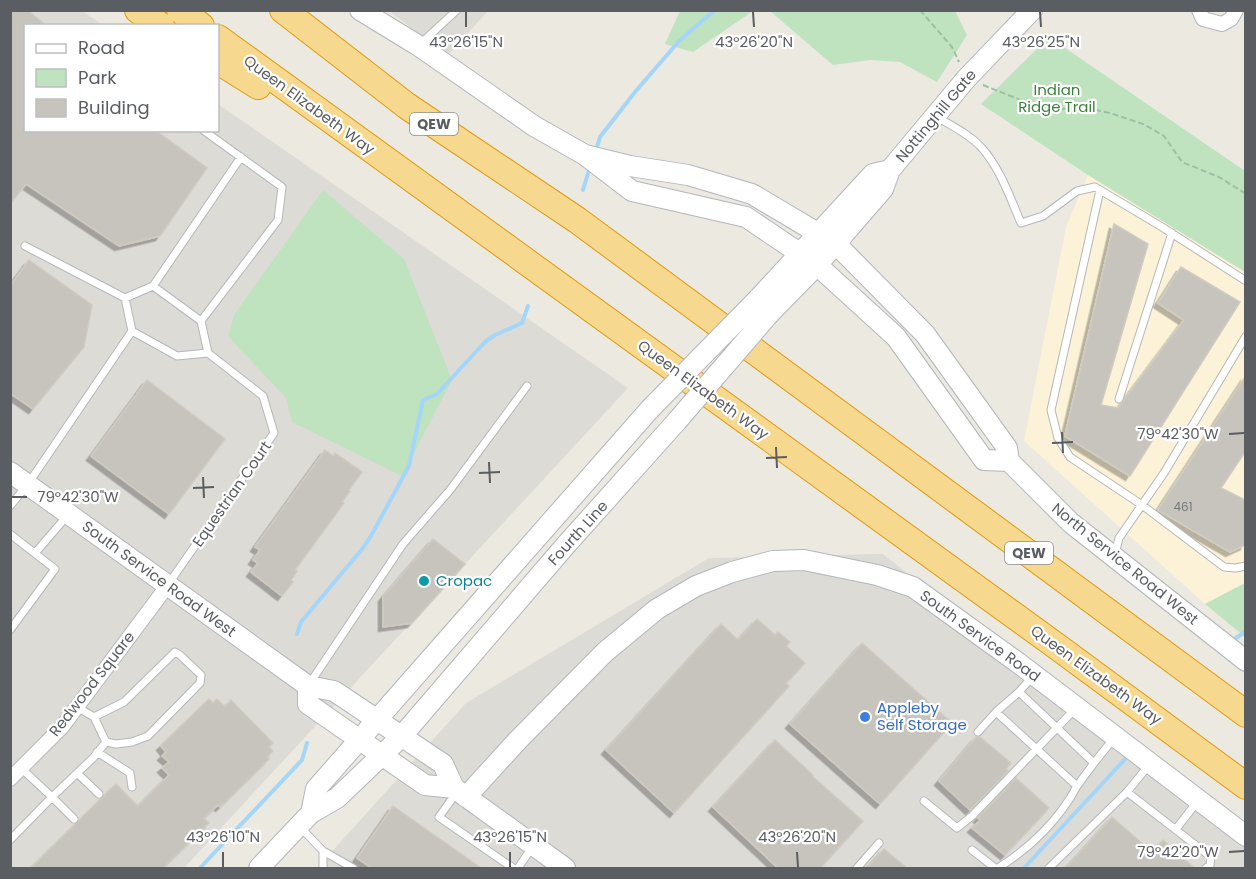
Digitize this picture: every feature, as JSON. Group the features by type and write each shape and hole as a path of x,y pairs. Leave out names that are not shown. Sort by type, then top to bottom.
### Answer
{"highway":[{"path":"138,10 158,24"},
{"path":"180,10 198,24"},
{"name":"QEW","path":"288,14 407,106 577,220 1245,714"},
{"name":"Queen Elizabeth Way","path":"219,39 1050,641 1245,786"},
{"path":"219,62 299,112 348,133"}],"street":[{"name":"North Service Road West","path":"360,10 419,46 534,126 585,155 632,191 746,218 800,253 817,265 896,337 984,460 1009,461"},
{"name":"Nottinghill Gate","path":"836,244 883,189 890,170 935,116 966,79 1032,10"},
{"path":"1199,10 1203,19 1222,24 1231,19 1236,10"},
{"name":"North Service Road West","path":"585,155 630,166 688,175 752,194 836,244 925,334 1007,448 1009,461 1071,523 1245,661"},
{"name":"Nottinghill Gate","path":"818,234 873,174 890,170"},
{"name":"Fourth Line","path":"260,868 305,820 337,798 401,736 565,546 677,421 764,306 800,253 818,234"},
{"name":"Fourth Line","path":"305,820 316,789 650,409 683,375 764,306 817,265 836,244"},
{"name":"South Service Road West","path":"10,472 308,686 334,691 443,764 459,792"},
{"name":"South Service Road","path":"459,792 518,740 605,652 657,609 696,586 732,572 773,561 804,560 877,574 913,587 1034,675 1245,836"},
{"name":"Redwood Square","path":"10,779 62,727 168,585"},
{"path":"308,686 308,704 425,785 459,792 565,868"}],"lane":[{"path":"419,46 455,11"},
{"path":"935,116 981,146 998,171 1021,223 1043,216 1077,192 1095,187 1172,233 1245,281"},
{"path":"201,321 278,220 282,187 206,132"},
{"path":"125,298 153,286 241,158"},
{"path":"1100,190 1051,410 1058,438 1070,457 1142,505 1224,567 1245,566"},
{"path":"1119,399 1172,233"},
{"path":"25,246 125,298"},
{"path":"132,331 177,356 208,353 201,321 153,286"},
{"path":"10,506 28,484 132,331 125,298"},
{"path":"1114,556 1119,538 1164,473 1245,336"},
{"name":"Equestrian Court","path":"168,585 274,433 263,396 208,353"},
{"path":"308,686 403,544 450,490 527,386"},
{"path":"36,552 69,514"},
{"path":"10,630 55,569 11,533"},
{"path":"94,717 124,702 175,652 201,675 200,683 148,736 124,743 106,742"},
{"path":"978,732 1034,675"},
{"path":"1019,692 1094,763"},
{"path":"77,706 94,717 106,742"},
{"path":"924,801 957,828 972,816 1077,708"},
{"path":"996,712 1077,786"},
{"path":"972,850 997,868 1020,854 1068,804 1077,786 1115,736"},
{"path":"10,840 106,742"},
{"path":"97,752 130,773 132,787"},
{"path":"1049,868 1127,792 1150,763"},
{"path":"22,769 74,819"},
{"path":"77,773 99,794"},
{"path":"459,792 440,817 513,868"},
{"path":"1127,792 1211,857 1210,865 1206,868"},
{"path":"1176,830 1198,800"},
{"path":"305,820 323,851 350,868"},
{"path":"857,868 879,843"},
{"path":"518,868 533,845"},
{"path":"323,851 323,868"}],"path":[{"path":"920,10 952,47 966,79 1052,110 1082,107 1143,124 1164,136 1182,162 1219,177 1245,194"}],"shaded area":[{"path":"10,11 82,11 102,24 24,24 24,132 219,132 219,105 628,388 184,868 11,868"},
{"path":"389,11 488,11 448,55"},
{"path":"1088,175 1245,272 1245,583 1205,604 1024,441 1066,227"},
{"path":"883,554 1246,847 1245,868 317,868 466,703 709,558"}],"green space":[{"path":"680,10 753,11 693,52 665,44"},
{"path":"770,11 955,11 967,35 937,82 900,62 870,60 833,65"},
{"name":"Indian Ridge Trail","path":"1049,37 1245,171 1245,272 1088,175 981,104"},
{"path":"323,190 404,259 452,380 402,476 292,422 286,398 228,336 234,315"},
{"path":"1245,583 1245,637 1205,604"}],"building":[{"path":"10,10 27,10 44,24 24,24 24,132 158,132 207,168 160,236 119,246 26,184 10,204"},
{"path":"1114,224 1148,244 1101,405 1118,408 1184,320 1158,303 1181,267 1240,302 1130,476 1065,436"},
{"path":"29,260 92,305 84,347 33,409 10,393 10,286"},
{"path":"1245,377 1245,452 1221,488 1245,500 1245,545 1230,552 1158,510"},
{"path":"147,380 225,439 169,514 91,456"},
{"path":"325,450 333,456 335,453 362,472 342,502 344,503 295,570 297,571 291,580 293,582 282,596 251,572 258,563 253,560 260,550 255,547"},
{"name":"Cropac","path":"433,539 465,564 412,623 383,627 383,597"},
{"path":"757,619 775,635 778,632 790,642 786,646 805,663 786,683 789,686 674,813 606,750 721,624 738,640"},
{"path":"862,643 952,723 880,804 790,724"},
{"path":"209,699 213,703 217,699 225,707 231,700 273,743 269,747 273,751 267,757 269,759 220,807 218,805 204,818 209,823 163,868 31,868 116,784 138,806 169,775 162,768 169,762 162,756 166,752 161,746"},
{"path":"976,737 980,737 1011,763 1006,769 1008,771 970,810 939,781"},
{"path":"775,740 863,821 820,868 778,868 713,807"},
{"path":"1016,778 1049,808 1005,855 972,828 980,820 978,818"},
{"path":"393,806 481,868 372,868 357,858"},
{"path":"1112,817 1152,852 1163,840 1194,868 1066,868"},
{"path":"884,849 907,868 867,868"}],"waterway":[{"path":"596,150 600,137 635,92 680,40 715,10"},
{"path":"583,190 589,170"},
{"path":"297,634 301,622 363,548 409,466 423,400 437,394 485,342 522,323 528,306"},
{"path":"1236,638 1246,631"},
{"path":"200,868 302,760 307,743"},
{"path":"1024,868 1128,756"}],"place":[{"name":"Cropac","path":"424,581"},
{"name":"Appleby Self Storage","path":"865,717"}]}
